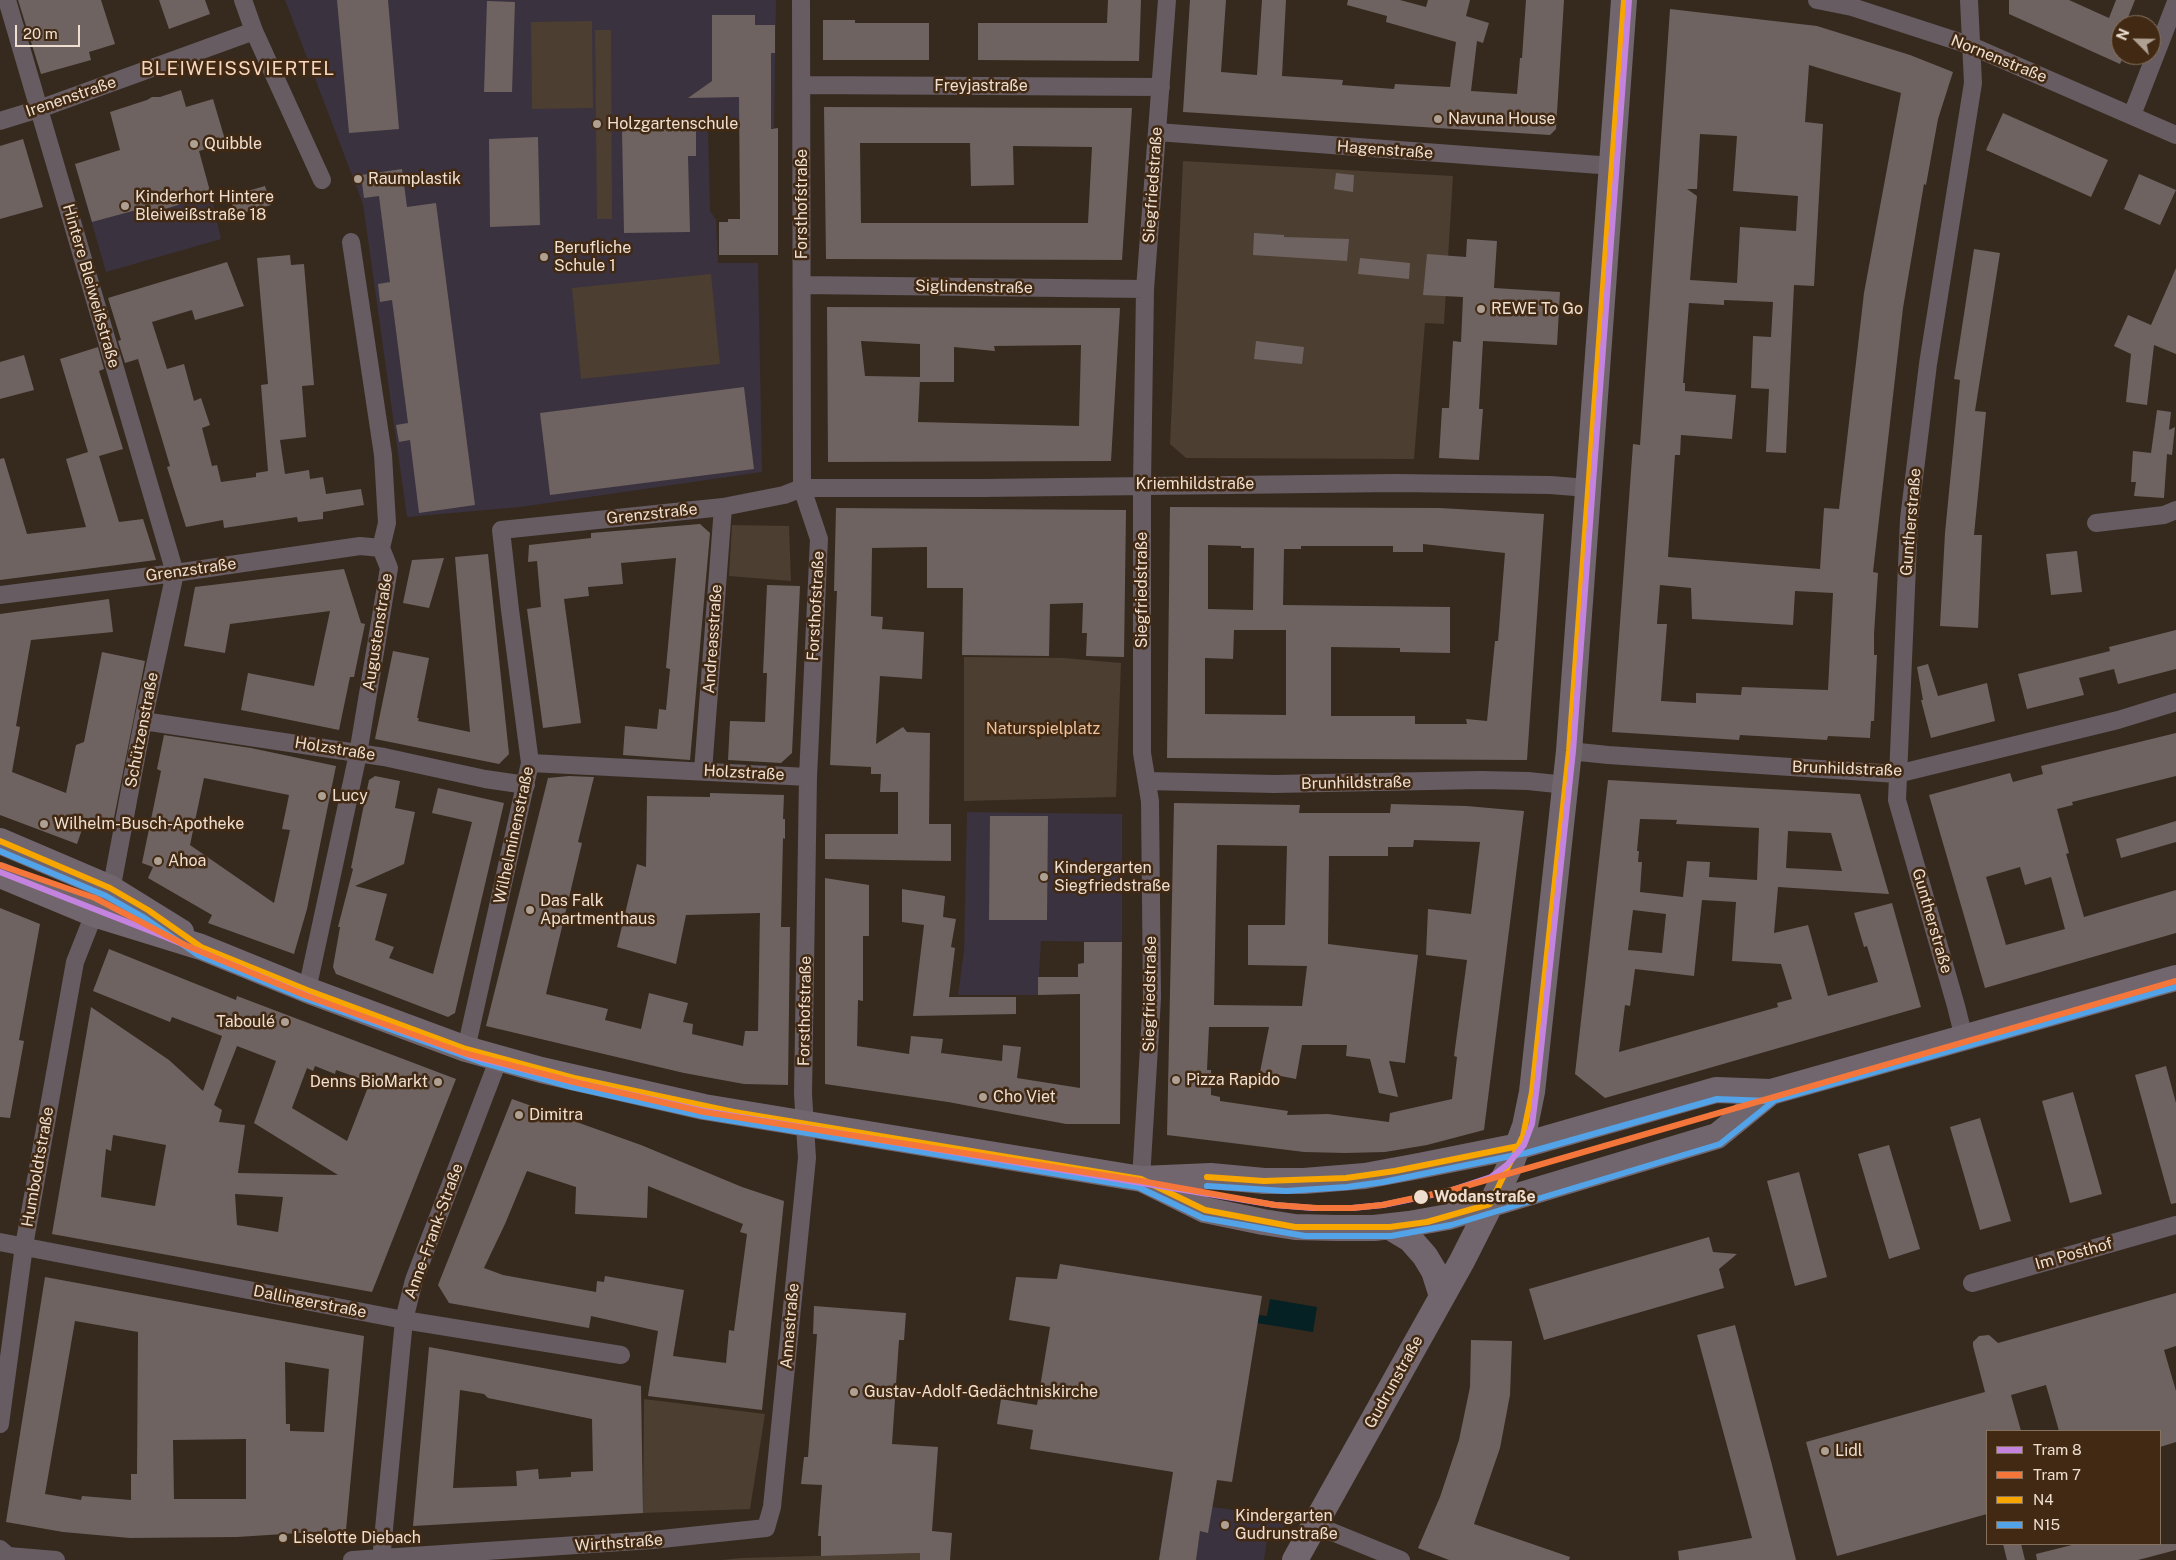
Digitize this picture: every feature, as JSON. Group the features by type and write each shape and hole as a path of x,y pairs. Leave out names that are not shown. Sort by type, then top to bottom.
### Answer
{"main road":[{"path":"1490,1204 1519,1146 1532,1092 1569,751 1624,0"},
{"path":"0,841 110,888 148,910 201,947"},
{"path":"0,875 94,914 201,947 307,990 466,1049 574,1078 704,1107 1141,1179 1211,1176 1286,1182 1338,1179 1395,1171 1519,1146 1716,1090 1772,1092 2176,978"},
{"path":"1141,1179 1205,1210 1256,1220 1306,1227 1390,1226 1427,1222 1717,1136 1772,1092"},
{"name":"Gudrunstraße","path":"1296,1560 1442,1296 1490,1204"},
{"path":"1390,1226 1416,1245 1425,1256 1434,1271 1442,1296"}],"street":[{"name":"Hintere Bleiweißstraße","path":"7,0 175,573"},
{"path":"243,0 254,31 322,180"},
{"name":"Forsthofstraße","path":"801,0 802,488 819,540 808,777 803,1094 806,1124"},
{"name":"Siegfriedstraße","path":"1141,1179 1152,998 1150,801 1142,753 1142,485 1145,289 1167,0"},
{"name":"Nornenstraße","path":"1817,0 1852,7 1969,45 2176,135"},
{"name":"Guntherstraße","path":"1964,1038 1897,800 1897,774 1910,519 1928,364 1973,83 1969,45 1969,0"},
{"path":"2132,115 2176,2"},
{"name":"Irenenstraße","path":"0,121 39,109 254,31"},
{"name":"Freyjastraße","path":"802,84 1161,87"},
{"name":"Hagenstraße","path":"1157,132 1613,166"},
{"name":"Augustenstraße","path":"307,990 358,754 389,568 381,548 387,523 382,455 351,242"},
{"name":"Siglindenstraße","path":"802,285 1145,289"},
{"name":"Kriemhildstraße","path":"802,488 984,488 1395,483 1550,485 1588,488"},
{"name":"Grenzstraße","path":"501,530 722,506 784,495 802,488"},
{"name":"Andreasstraße","path":"703,771 722,506"},
{"path":"2096,523 2164,515 2176,510"},
{"name":"Wilhelminenstraße","path":"466,1049 530,763 501,530"},
{"name":"Grenzstraße","path":"0,595 175,573 360,546 381,548"},
{"name":"Schützenstraße","path":"110,888 175,573"},
{"name":"Brunhildstraße","path":"1569,751 1897,774 2118,720 2176,702"},
{"name":"Holzstraße","path":"143,721 358,754 526,785"},
{"name":"Holzstraße","path":"530,763 808,777"},
{"name":"Brunhildstraße","path":"1147,781 1274,784 1481,780 1528,781 1566,785"},
{"name":"Humboldtstraße","path":"0,1424 24,1246 75,962 94,914"},
{"name":"Anne-Frank-Straße","path":"381,1559 404,1320 414,1280 499,1058"},
{"name":"Annastraße","path":"766,1528 772,1507 782,1413 807,1158 806,1124"},
{"name":"Im Posthof","path":"1972,1283 2176,1225"},
{"name":"Dallingerstraße","path":"0,1242 404,1320 621,1355"},
{"path":"1315,1525 1401,1560"},
{"name":"Wirthstraße","path":"352,1560 652,1540 766,1528"},
{"path":"0,1549 8,1556 56,1560"}],"shaded area":[{"name":"Berufliche Schule 1","path":"285,0 776,0 774,128 708,130 710,211 716,220 718,263 758,263 762,472 520,507 407,517 363,204"},
{"name":"Kinderhort Hintere Bleiweißstraße 18","path":"144,144 163,209 211,195 221,239 106,272 75,164"},
{"name":"Kindergarten Siegfriedstraße","path":"967,812 1122,814 1122,942 1041,941 1038,995 958,995 964,951"},
{"name":"Kindergarten Gudrunstraße","path":"1168,1500 1288,1517 1281,1534 1268,1533 1264,1560 1159,1560"}],"green space":[{"path":"592,21 593,108 532,109 531,22"},
{"path":"595,30 611,30 612,219 597,219"},
{"path":"1183,161 1453,176 1444,324 1425,323 1414,459 1186,458 1170,444"},
{"path":"711,274 720,364 581,379 572,288"},
{"path":"732,525 789,526 791,581 729,576"},
{"name":"Naturspielplatz","path":"964,657 1064,658 1121,663 1116,797 964,801"},
{"path":"644,1399 765,1414 750,1509 643,1513"},
{"path":"920,1553 920,1560 722,1560 741,1558"}],"water":[{"path":"1270,1299 1317,1307 1313,1332 1257,1323 1259,1315 1267,1316"}],"building":[{"path":"18,0 101,0 115,44 89,52 91,60 41,74"},
{"path":"159,0 205,0 210,14 169,29"},
{"path":"337,0 388,0 399,129 349,133"},
{"path":"1108,0 1141,0 1139,61 978,60 978,23 1107,23"},
{"path":"1190,0 1226,0 1221,72 1257,75 1262,0 1286,0 1282,76 1343,80 1342,85 1394,89 1395,84 1450,87 1456,42 1386,22 1387,16 1347,5 1348,0 1400,0 1426,7 1428,0 1470,0 1466,16 1489,23 1483,43 1477,41 1471,91 1517,94 1520,58 1522,58 1526,0 1564,0 1556,129 1550,135 1183,112"},
{"path":"2009,0 2069,0 2109,18 2116,0 2135,0 2129,15 2111,15 2111,60 2009,14"},
{"path":"487,1 515,2 512,92 484,92"},
{"path":"1670,9 1817,26 1910,55 1953,72 1938,119 1926,185 1924,184 1903,308 1873,572 1878,573 1874,634 1874,655 1877,655 1874,721 1871,721 1870,738 1828,736 1827,740 1740,735 1739,740 1612,732 1633,444 1640,445","holes":["1809,65 1901,93 1864,293 1839,509 1824,508 1820,569 1668,557 1675,455 1680,455 1681,435 1732,439 1736,395 1685,391 1685,383 1683,383 1689,303 1724,305 1724,300 1773,302 1771,337 1753,336 1751,388 1769,389 1766,452 1786,453 1794,285 1814,286 1823,124 1805,122","1700,134 1737,136 1733,191 1798,196 1796,231 1740,227 1737,283 1690,280 1697,196 1687,189 1697,189","1660,585 1691,588 1692,619 1793,625 1795,591 1833,593 1828,690 1742,687 1741,695 1696,693 1696,703 1661,701 1667,624 1657,624"]},
{"path":"712,15 755,15 755,25 775,25 775,53 771,53 771,129 778,128 778,255 719,255 719,222 728,222 728,219 740,219 739,97 688,98 712,81"},
{"path":"823,20 855,20 855,23 929,23 929,60 823,60"},
{"path":"181,90 186,107 213,99 226,143 199,151 211,195 142,216 140,209 92,222 75,164 120,150 110,112 152,97 160,97"},
{"path":"824,107 1132,108 1122,260 826,259","holes":["860,143 970,143 971,186 1014,185 1013,146 1092,147 1088,223 861,223"]},
{"path":"2003,113 2108,160 2091,197 1986,150"},
{"path":"696,129 696,156 688,156 690,232 624,233 622,130"},
{"path":"538,137 540,225 490,227 489,139"},
{"path":"23,139 43,207 0,219 0,146"},
{"path":"402,169 407,207 436,203 475,505 419,513 410,440 399,442 396,425 408,423 392,300 380,302 378,284 390,282 379,196 364,198 361,175"},
{"path":"1336,173 1354,175 1353,192 1334,189"},
{"path":"2139,174 2176,190 2160,225 2124,209"},
{"path":"265,186 271,205 235,215 230,196"},
{"path":"1254,233 1284,235 1284,237 1349,239 1347,261 1253,255"},
{"path":"1467,239 1497,241 1494,288 1560,292 1557,345 1483,341 1479,409 1483,409 1479,460 1439,458 1442,408 1449,408 1453,341 1461,342 1463,297 1423,295 1427,254 1466,257"},
{"path":"1974,249 2000,253 1975,411 1986,412 1974,535 1982,535 1978,628 1940,626 1945,533 1960,380 1954,379"},
{"path":"290,255 291,265 304,264 314,385 302,386 306,437 280,440 285,474 309,470 310,479 323,477 326,494 361,489 364,505 323,512 323,519 298,522 297,517 224,528 223,520 186,527 167,467 170,466 138,359 125,363 118,341 121,340 108,298 227,262 244,306 195,320 192,310 152,322 167,369 184,364 194,401 201,398 210,425 202,428 212,466 217,465 221,482 256,477 256,473 268,471 261,385 268,384 257,258"},
{"path":"1360,258 1410,263 1409,279 1358,274"},
{"path":"2176,268 2176,354 2154,345 2147,405 2126,402 2131,354 2114,346 2128,315 2151,325"},
{"path":"827,307 1120,308 1111,461 828,462","holes":["861,341 920,344 920,377 865,376","1081,345 1079,426 918,422 920,379 920,382 954,382 954,347 995,351 994,346"]},
{"path":"1256,341 1304,347 1302,364 1254,359"},
{"path":"98,347 104,369 99,371 123,449 99,456 119,522 143,519 156,560 0,580 0,459 4,458 27,534 86,527 66,459 88,452 60,359"},
{"path":"24,355 34,390 0,399 0,362"},
{"path":"744,387 754,469 550,495 540,413"},
{"path":"2157,410 2171,412 2169,430 2175,427 2172,455 2167,454 2164,498 2134,496 2136,482 2131,482 2133,451 2151,453"},
{"path":"1170,507 1440,508 1544,514 1527,760 1167,758","holes":["1423,544 1505,553 1498,641 1495,641 1487,721 1466,719 1467,724 1415,724 1415,716 1331,716 1331,647 1400,648 1400,652 1450,653 1450,607 1283,605 1284,549 1301,549 1301,546 1393,546 1393,552 1423,552","1208,545 1254,548 1253,610 1208,609","1234,630 1286,630 1286,715 1205,714 1205,658 1233,659"]},
{"path":"836,508 1126,510 1124,657 1086,656 1087,633 1082,633 1083,603 1050,604 1049,656 962,655 963,588 927,588 927,547 872,548 871,616 883,617 882,629 924,632 922,679 880,676 876,744 903,727 907,732 930,733 929,824 951,824 951,861 825,859 825,834 898,834 898,792 880,792 881,774 871,774 871,767 830,765 837,591 834,591"},
{"path":"700,524 710,533 690,760 623,755 625,726 657,729 659,709 666,710 670,669 666,668 676,558 621,563 623,584 588,587 589,596 564,599 581,723 543,728 527,609 541,607 537,561 528,562 529,545 591,538 591,533"},
{"path":"2077,551 2082,592 2051,595 2046,554"},
{"path":"488,554 509,754 499,764 375,739 393,651 429,658 417,718 419,718 418,721 470,732 455,557"},
{"path":"444,558 429,608 403,603 412,560"},
{"path":"344,569 361,623 365,624 354,677 350,677 339,730 241,710 248,673 314,686 330,611 230,624 225,653 184,646 195,587"},
{"path":"767,585 800,586 792,753 781,763 728,760 730,721 765,722 767,673 763,673"},
{"path":"109,599 113,632 31,640 16,726 20,727 12,772 66,793 76,745 84,742 102,652 145,661 113,823 86,818 77,844 0,815 0,614"},
{"path":"2176,630 2176,669 2118,684 2114,669 2079,678 2084,695 2027,709 2018,674 2110,651 2109,647"},
{"path":"1928,664 1938,696 1987,683 1995,721 1931,738 1921,700 1923,700 1917,667"},
{"path":"2176,733 2176,776 2072,802 2073,805 2057,809 2069,853 2066,854 2084,917 2176,890 2176,933 1985,988 1929,795 2010,773 2013,782 2043,774 2041,766","holes":["2020,867 2025,885 2051,877 2065,929 2006,945 1986,877"]},
{"path":"164,735 251,748 336,766 307,909 294,954 208,923 212,915 148,878 153,867 142,863 161,771 157,769","holes":["204,778 289,795 282,829 290,830 274,903 190,845"]},
{"path":"375,776 400,781 395,808 415,812 404,864 355,886 387,894 375,940 394,947 389,958 433,974 472,822 432,813 438,788 504,803 455,1013 448,1017 336,974 333,967 340,927 338,927 353,869 351,868 369,780"},
{"path":"569,776 594,777 578,842 582,843 546,994 608,1009 605,1020 641,1029 649,993 688,1003 683,1022 693,1024 692,1034 743,1046 745,1031 758,1031 760,913 686,915 676,964 617,947 637,864 646,867 647,796 710,797 710,793 784,795 783,819 785,819 785,839 783,838 781,927 790,927 788,1085 744,1084 684,1073 486,1026 548,778"},
{"path":"1608,780 1860,794 1889,894 1778,887 1774,933 1808,925 1828,996 1878,982 1867,946 1864,947 1854,913 1892,903 1921,1007 1605,1098 1575,1074","holes":["1640,819 1677,820 1676,824 1759,828 1757,880 1709,877 1710,862 1687,861 1683,897 1640,892 1642,862 1638,862 1639,851 1637,851","1788,831 1831,833 1842,871 1786,868","1702,900 1736,902 1732,961 1781,964 1792,999 1777,1003 1778,1007 1619,1052 1625,1005 1630,1006 1635,969 1694,976","1633,910 1666,914 1662,953 1628,950"]},
{"path":"1174,803 1300,805 1299,813 1390,813 1391,804 1466,806 1524,811 1484,1130 1427,1145 1385,1152 1345,1153 1304,1152 1167,1135","holes":["1414,840 1480,842 1471,914 1428,909 1426,955 1467,960 1454,1056 1457,1057 1452,1099 1390,1113 1389,1122 1328,1114 1287,1115 1288,1111 1220,1101 1220,1097 1211,1095 1211,1070 1207,1070 1209,1027 1269,1027 1260,1072 1296,1079 1302,1045 1347,1045 1346,1056 1370,1059 1379,1093 1398,1097 1389,1061 1405,1063 1418,955 1328,944 1329,856 1388,856 1388,847 1413,847","1217,845 1287,846 1285,925 1248,925 1248,965 1307,966 1302,1006 1214,1005"]},
{"path":"990,816 1048,816 1047,920 989,920"},
{"path":"2176,821 2176,842 2121,858 2116,839"},
{"path":"825,878 869,885 869,936 863,936 863,1001 858,1000 857,1046 909,1054 911,1036 943,1039 941,1053 1002,1061 1003,1045 1021,1047 1017,1078 1080,1088 1080,994 1038,995 1038,977 1078,977 1078,964 1084,963 1084,942 1122,942 1120,1124 1066,1124 948,1102 825,1084"},
{"path":"902,889 945,896 943,917 956,919 951,947 955,948 949,997 1016,997 1016,1014 913,1016 924,925 902,922"},
{"path":"0,908 40,924 19,1040 24,1041 10,1118 0,1117"},
{"path":"109,949 236,1000 237,996 456,1079 372,1292 52,1234 91,1007 169,1060 203,1091 222,1036 172,1017 170,1022 93,991","holes":["237,1046 276,1061 254,1123 338,1175 238,1173 245,1125 219,1122 222,1110 214,1105","315,1066 335,1074 336,1070 370,1082 347,1141 292,1108 307,1068 313,1071","113,1135 166,1145 155,1206 101,1197 106,1149 111,1151","235,1194 283,1197 278,1232 237,1225"]},
{"path":"2166,1066 2176,1103 2176,1203 2171,1204 2135,1075"},
{"path":"2073,1092 2102,1194 2070,1203 2042,1101"},
{"path":"512,1099 641,1145 742,1187 784,1201 762,1410 648,1396 658,1331 591,1316 589,1328 449,1303 438,1285","holes":["527,1171 576,1187 575,1214 647,1218 648,1186 743,1224 740,1232 747,1234 734,1331 729,1330 726,1363 673,1356 684,1290 605,1276 604,1282 597,1281 596,1292 503,1275 484,1268"]},
{"path":"1980,1118 2011,1221 1980,1230 1950,1127"},
{"path":"1889,1145 1920,1249 1889,1259 1858,1154"},
{"path":"1799,1172 1827,1277 1795,1286 1767,1181"},
{"path":"1709,1237 1713,1252 1737,1254 1719,1269 1724,1288 1544,1340 1529,1289"},
{"path":"1060,1264 1262,1296 1232,1482 1217,1480 1208,1533 1200,1531 1196,1560 1159,1560 1173,1472 1030,1449 1033,1430 997,1424 1001,1399 1037,1405 1050,1327 1009,1320 1016,1277 1057,1279"},
{"path":"45,1277 364,1336 346,1530 237,1537 130,1538 63,1532 6,1522","holes":["75,1321 138,1332 137,1474 131,1474 131,1500 82,1496 81,1500 45,1494","285,1362 329,1369 324,1432 290,1431 290,1424 286,1424","246,1439 246,1499 174,1499 173,1440"]},
{"path":"2176,1293 2176,1346 2164,1350 2176,1391 2176,1442 2161,1447 2161,1430 2059,1430 2046,1385 2011,1395 2021,1430 1986,1430 1986,1514 1837,1556 1806,1442 1985,1392 1973,1342 1979,1336 1989,1335 1998,1343"},
{"name":"Gustav-Adolf-Gedächtniskirche","path":"814,1306 906,1313 904,1340 899,1340 892,1444 938,1447 932,1531 952,1533 950,1560 920,1560 920,1553 821,1556 821,1536 818,1536 822,1485 801,1484 804,1457 808,1457 817,1334 813,1334"},
{"path":"1735,1325 1796,1560 1679,1560 1678,1551 1752,1538 1697,1335"},
{"path":"1471,1340 1512,1341 1510,1395 1500,1448 1474,1524 1570,1557 1569,1560 1449,1560 1418,1548 1440,1497 1459,1440 1470,1387"},
{"path":"429,1347 641,1386 643,1513 413,1526","holes":["460,1390 484,1394 488,1398 592,1419 593,1471 571,1472 571,1477 539,1479 538,1469 516,1471 517,1486 453,1488"]},
{"path":"2176,1544 2176,1550 2138,1560 2037,1560 2036,1554 2072,1545"},
{"path":"2003,1545 2021,1545 2025,1560 2007,1560"}],"tram line":[{"name":"8","path":"0,872 158,934 320,1001 471,1056 578,1083 704,1111 1275,1205 1313,1208 1352,1208 1383,1205 1446,1192 1491,1177 1507,1165 1524,1145 1532,1124 1537,1086 1573,751 1629,0"},
{"name":"7","path":"0,865 95,898 185,945 304,995 464,1053 574,1082 704,1112 1141,1181 1275,1205 1317,1208 1352,1208 1382,1205 1452,1190 2176,981"}],"transit line":[{"name":"N4","path":"0,841 110,888 148,910 201,947 307,990 466,1049 574,1078 734,1112 1141,1179 1205,1210 1295,1227 1390,1227 1427,1222 1490,1204 1523,1136 1532,1092 1569,751 1624,0"},
{"name":"N15","path":"0,851 106,896 143,917 198,955 304,998 481,1062 572,1087 703,1116 1138,1187 1203,1218 1305,1236 1391,1236 1451,1225 1720,1144 1775,1100 2176,987"},
{"name":"N15","path":"1207,1186 1286,1191 1347,1187 1383,1182 1526,1153 1717,1099 1769,1101"},
{"name":"N4","path":"1207,1177 1264,1181 1346,1178 1395,1171 1519,1146"}],"place":[{"name":"Navuna House","path":"1438,119"},
{"name":"Holzgartenschule","path":"597,124"},
{"name":"Quibble","path":"194,144"},
{"name":"Raumplastik","path":"358,179"},
{"name":"Kinderhort Hintere Bleiweißstraße 18","path":"125,206"},
{"name":"Berufliche Schule 1","path":"544,257"},
{"name":"REWE To Go","path":"1481,309"},
{"name":"Lucy","path":"322,796"},
{"name":"Wilhelm-Busch-Apotheke","path":"44,824"},
{"name":"Ahoa","path":"158,861"},
{"name":"Kindergarten Siegfriedstraße","path":"1044,877"},
{"name":"Das Falk Apartmenthaus","path":"530,910"},
{"name":"Taboulé","path":"285,1022"},
{"name":"Pizza Rapido","path":"1176,1080"},
{"name":"Denns BioMarkt","path":"438,1082"},
{"name":"Cho Viet","path":"983,1097"},
{"name":"Dimitra","path":"519,1115"},
{"name":"Wodanstraße","path":"1421,1197"},
{"name":"Gustav-Adolf-Gedächtniskirche","path":"854,1392"},
{"name":"Lidl","path":"1825,1451"},
{"name":"Kindergarten Gudrunstraße","path":"1225,1525"},
{"name":"Liselotte Diebach","path":"283,1538"}],"district":[{"name":"BLEIWEISSVIERTEL","path":"238,69"}]}
